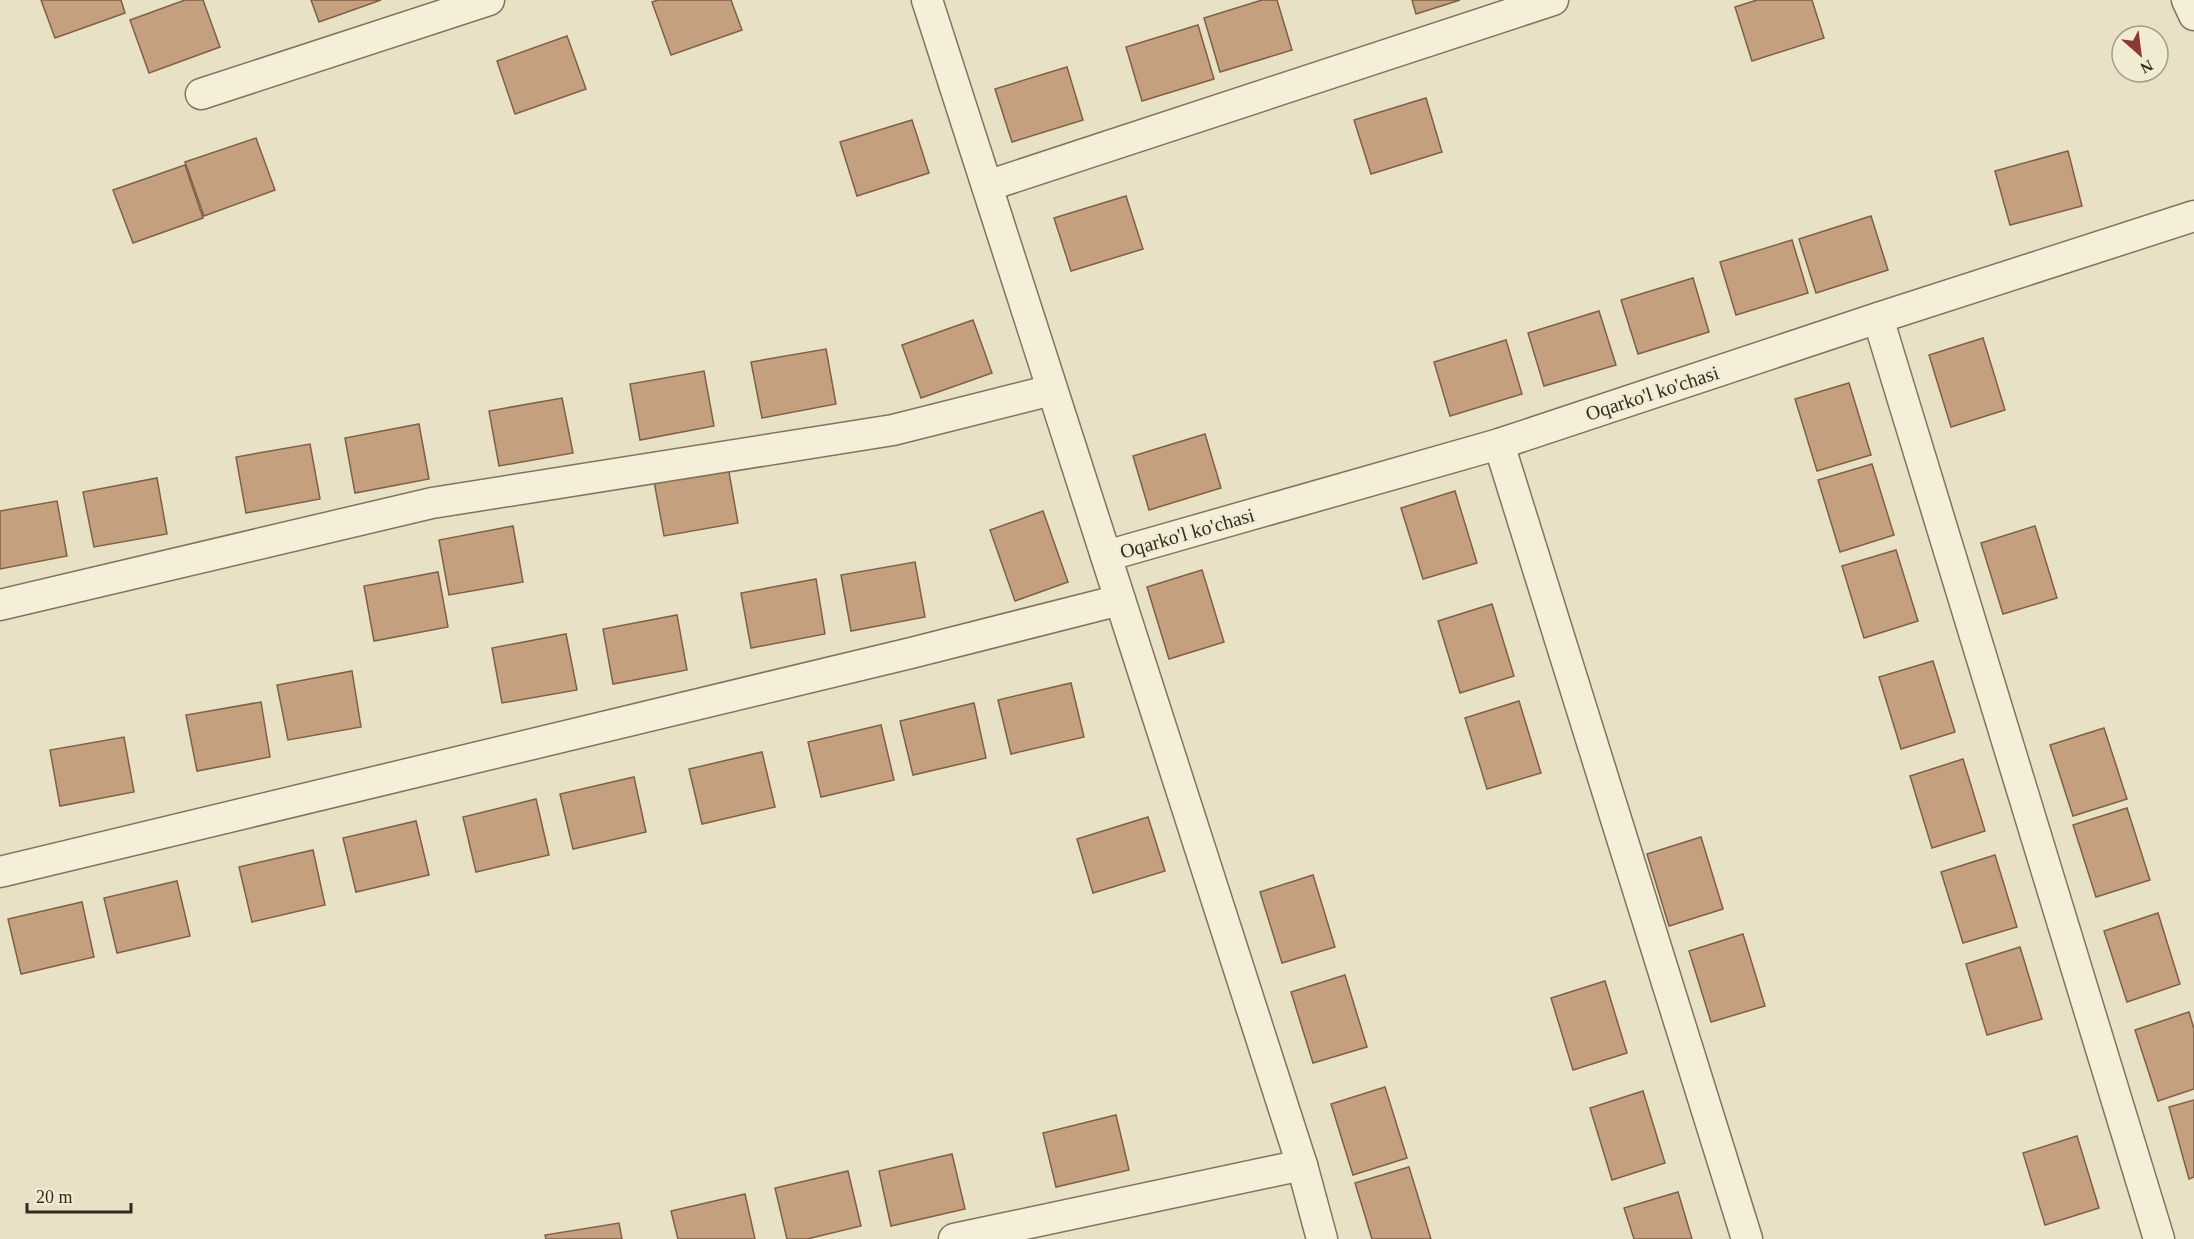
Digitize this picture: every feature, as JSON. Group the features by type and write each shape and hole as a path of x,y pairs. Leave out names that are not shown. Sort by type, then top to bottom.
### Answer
{"street":[{"path":"201,94 489,0"},
{"path":"927,0 1302,1165 1322,1239"},
{"path":"987,186 1553,0"},
{"path":"2187,0 2194,15"},
{"name":"Oqarko'l ko'chasi","path":"1106,556 1499,444 2194,216"},
{"path":"1878,318 2158,1239"},
{"path":"0,605 432,503 893,430 1052,390"},
{"path":"1499,444 1747,1239"},
{"path":"0,872 911,653 1120,600"},
{"path":"954,1239 1302,1165"}],"building":[{"path":"41,0 121,0 125,13 55,38"},
{"path":"185,0 203,0 220,47 149,73 130,20"},
{"path":"311,0 381,0 319,22"},
{"path":"658,0 731,0 742,30 671,55 652,2"},
{"path":"1262,0 1277,0 1292,50 1220,72 1204,18"},
{"path":"1412,0 1460,0 1416,14"},
{"path":"1757,0 1812,0 1824,38 1752,61 1735,7"},
{"path":"1198,25 1214,79 1142,101 1126,47"},
{"path":"567,36 586,89 515,114 497,61"},
{"path":"1067,67 1083,120 1012,142 995,89"},
{"path":"1426,98 1442,152 1371,174 1354,120"},
{"path":"912,120 929,173 857,196 840,142"},
{"path":"256,138 275,190 204,216 185,162"},
{"path":"2068,151 2082,206 2010,225 1995,171"},
{"path":"185,165 203,218 133,243 113,190"},
{"path":"1126,196 1143,249 1071,271 1054,218"},
{"path":"1871,216 1888,270 1816,293 1799,239"},
{"path":"1792,240 1808,293 1736,315 1720,262"},
{"path":"1693,278 1709,332 1638,354 1621,300"},
{"path":"1599,311 1616,365 1544,386 1528,333"},
{"path":"973,320 992,373 921,398 902,345"},
{"path":"1983,338 2005,410 1951,427 1929,355"},
{"path":"1506,340 1522,394 1450,416 1434,362"},
{"path":"826,349 836,404 762,418 751,362"},
{"path":"704,371 714,426 640,440 630,384"},
{"path":"1849,383 1871,455 1817,471 1795,399"},
{"path":"562,398 573,453 499,466 489,411"},
{"path":"419,424 429,479 355,493 345,438"},
{"path":"1205,434 1221,488 1149,510 1133,456"},
{"path":"310,444 320,499 246,513 236,457"},
{"path":"1872,464 1894,535 1840,552 1818,480"},
{"path":"728,467 738,523 664,536 654,481"},
{"path":"157,478 167,534 94,547 83,492"},
{"path":"1455,491 1477,563 1423,579 1401,508"},
{"path":"57,501 67,556 0,569 0,511"},
{"path":"1043,511 1068,582 1015,601 990,530"},
{"path":"513,526 523,582 449,595 439,540"},
{"path":"2035,526 2057,598 2003,614 1981,543"},
{"path":"1896,550 1918,621 1864,638 1842,566"},
{"path":"915,562 925,617 851,631 841,575"},
{"path":"1202,570 1224,642 1169,659 1147,587"},
{"path":"438,572 448,627 374,641 364,586"},
{"path":"816,579 825,634 751,648 741,593"},
{"path":"1492,604 1514,676 1460,693 1438,621"},
{"path":"677,615 687,670 613,684 603,629"},
{"path":"566,634 577,690 502,703 492,648"},
{"path":"1933,661 1955,732 1901,749 1879,677"},
{"path":"352,671 361,727 288,740 277,685"},
{"path":"1071,683 1084,737 1011,754 998,700"},
{"path":"1519,701 1541,773 1487,789 1465,718"},
{"path":"261,702 270,757 197,771 186,715"},
{"path":"974,703 986,758 913,775 900,721"},
{"path":"881,725 894,780 821,797 808,742"},
{"path":"2104,728 2127,799 2073,816 2050,745"},
{"path":"124,737 134,792 60,806 50,750"},
{"path":"762,752 775,807 702,824 689,769"},
{"path":"1963,759 1985,831 1932,848 1910,776"},
{"path":"634,777 646,832 573,849 560,794"},
{"path":"536,799 549,855 476,872 463,817"},
{"path":"2127,808 2150,880 2096,897 2073,825"},
{"path":"1148,817 1165,871 1093,893 1077,839"},
{"path":"416,821 429,875 356,892 343,838"},
{"path":"1701,837 1723,909 1669,926 1647,854"},
{"path":"313,850 325,905 252,922 239,867"},
{"path":"1995,855 2017,927 1963,943 1941,872"},
{"path":"1313,875 1335,947 1282,963 1260,892"},
{"path":"177,881 190,936 117,953 104,898"},
{"path":"82,902 94,957 21,974 8,919"},
{"path":"2158,913 2180,984 2127,1002 2104,931"},
{"path":"1743,934 1765,1006 1711,1022 1689,951"},
{"path":"2020,947 2042,1019 1987,1035 1966,964"},
{"path":"1345,975 1367,1047 1313,1063 1291,992"},
{"path":"1605,981 1627,1053 1573,1070 1551,998"},
{"path":"2189,1012 2194,1029 2194,1089 2158,1101 2135,1030"},
{"path":"1385,1087 1407,1158 1353,1175 1331,1104"},
{"path":"1643,1091 1665,1163 1612,1180 1590,1108"},
{"path":"2194,1100 2194,1177 2189,1179 2169,1107"},
{"path":"1116,1115 1129,1170 1056,1187 1043,1133"},
{"path":"2077,1136 2099,1208 2045,1225 2023,1153"},
{"path":"952,1154 965,1209 891,1226 879,1171"},
{"path":"1409,1167 1431,1239 1372,1239 1355,1183"},
{"path":"848,1171 861,1226 807,1239 787,1239 775,1188"},
{"path":"1678,1192 1692,1239 1634,1239 1624,1208"},
{"path":"745,1194 755,1239 678,1239 671,1211"},
{"path":"619,1223 622,1239 546,1239 545,1235"}]}
